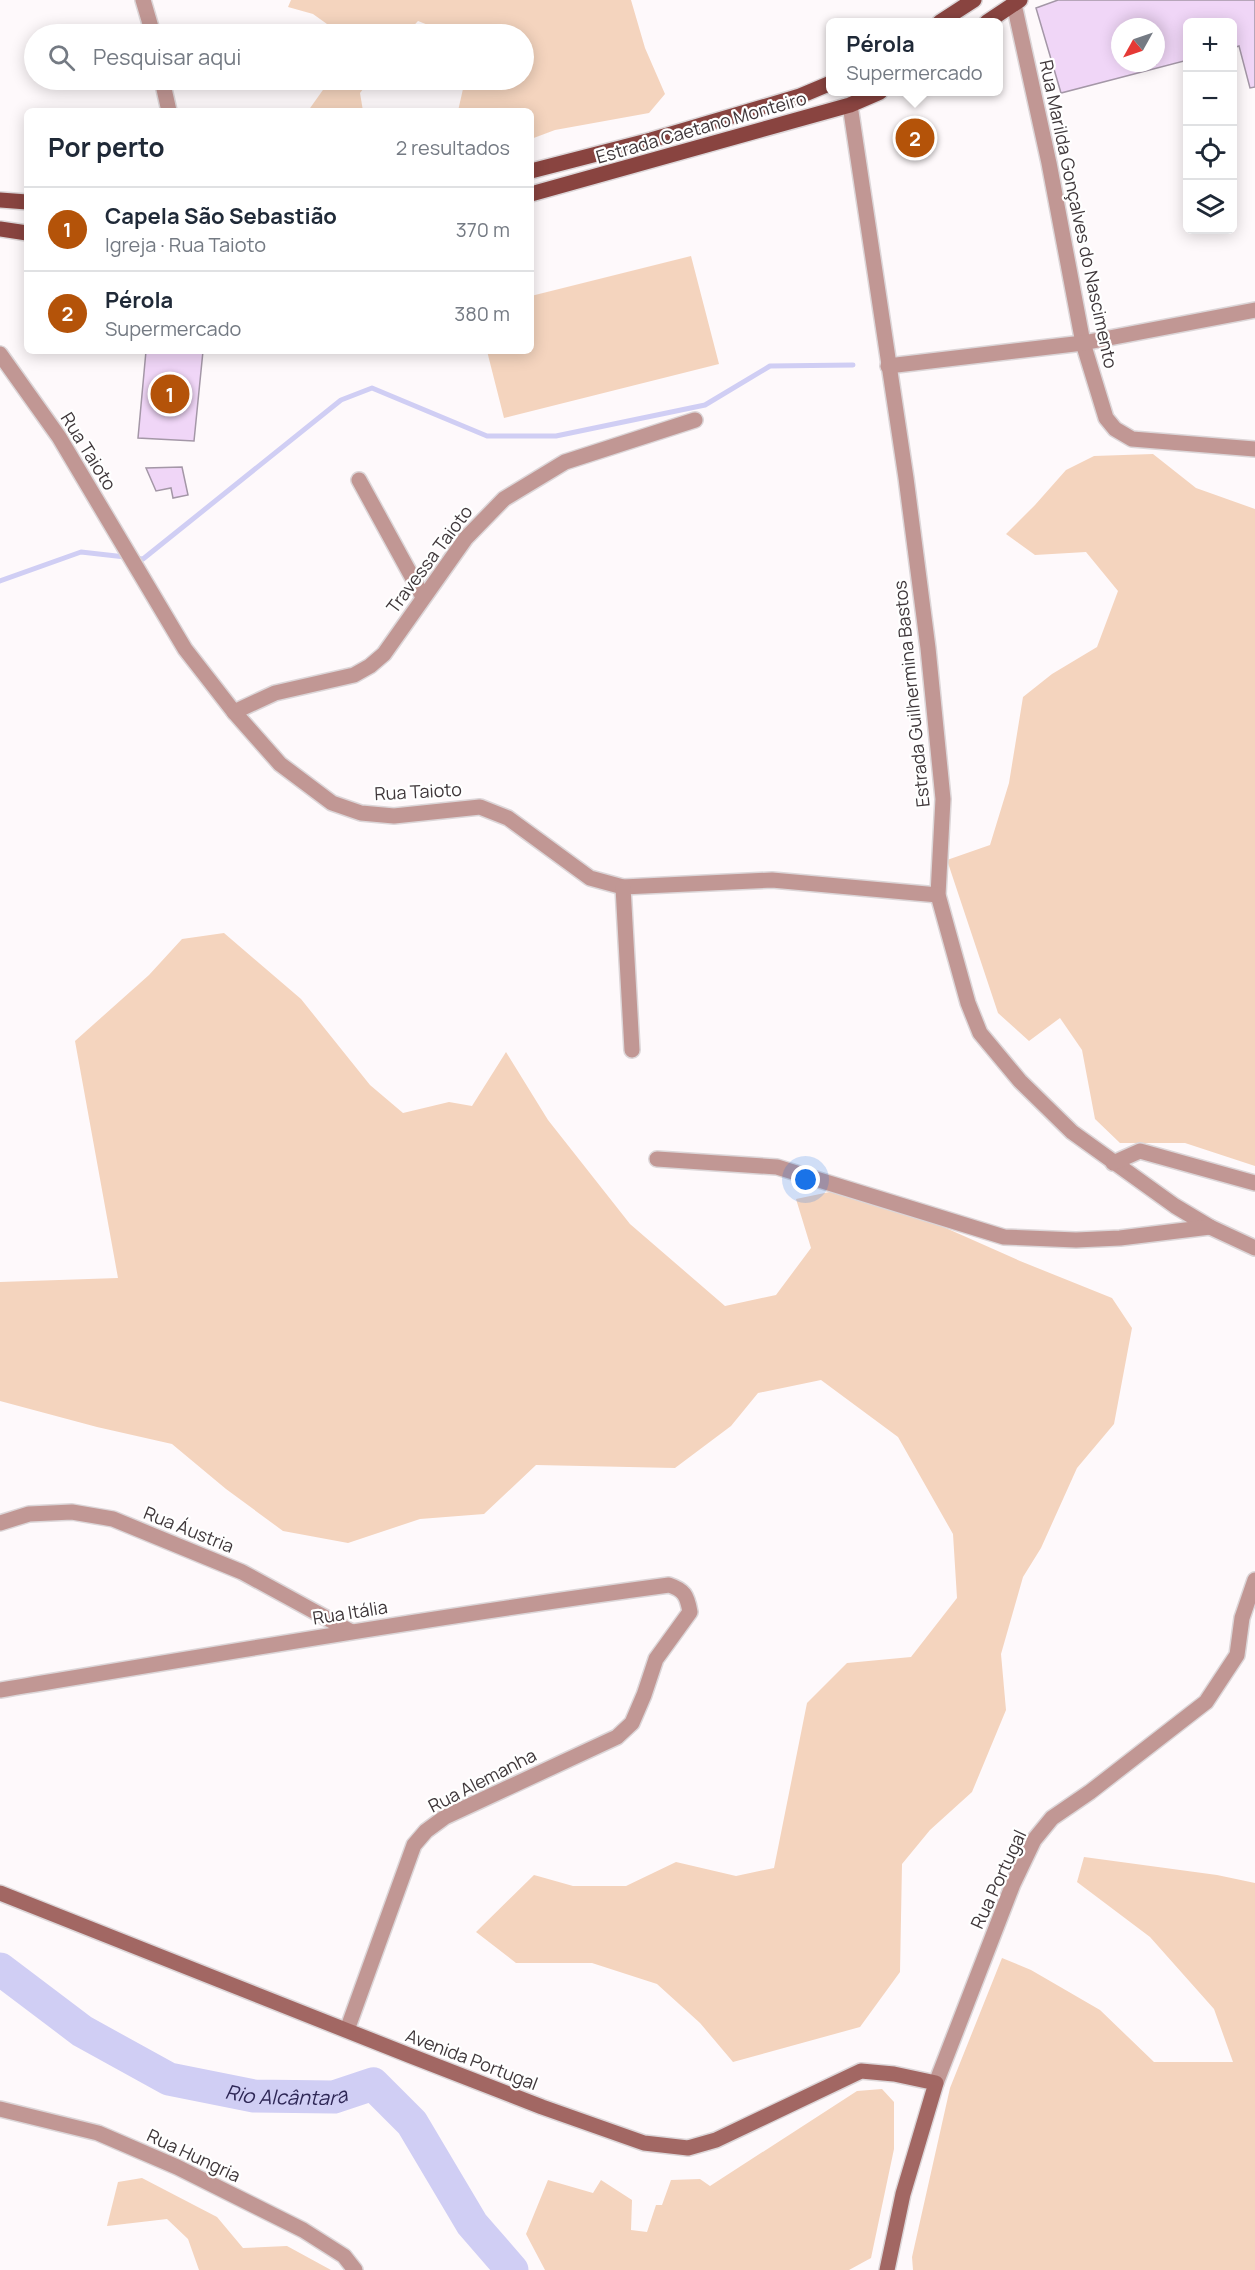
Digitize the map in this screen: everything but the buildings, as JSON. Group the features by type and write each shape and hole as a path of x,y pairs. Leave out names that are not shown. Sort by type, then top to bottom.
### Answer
{"main road":[{"path":"945,18 974,0"},
{"path":"993,18 1017,2"},
{"name":"Estrada Caetano Monteiro","path":"534,170 651,140 800,96 826,85"},
{"name":"Estrada Caetano Monteiro","path":"534,193 850,105 871,96"},
{"path":"0,200 24,202"},
{"path":"0,229 24,232"}],"street":[{"path":"143,0 150,24"},
{"name":"Rua Marilda Gonçalves do Nascimento","path":"1017,2 1083,343 1106,418 1115,429 1132,439 1255,449"},
{"path":"164,90 168,108"},
{"name":"Estrada Guilhermina Bastos","path":"850,105 906,478 928,648 943,799 939,895 968,1003 980,1033 1020,1081 1072,1132 1175,1206 1210,1227 1255,1248"},
{"path":"888,366 1083,343 1255,310"},
{"name":"Rua Taioto","path":"0,354 60,437 185,649 234,712 280,764 332,803 361,813 394,816 480,807 508,818 590,878 623,887 772,880 939,895"},
{"name":"Travessa Taioto","path":"234,712 275,693 354,675 370,666 384,654 466,538 504,499 566,462 695,420"},
{"path":"359,480 423,597"},
{"path":"623,887 632,1050"},
{"path":"1113,1162 1140,1151 1255,1183"},
{"path":"657,1159 777,1167 1004,1237 1076,1240 1210,1227"},
{"name":"Rua Áustria","path":"0,1522 30,1514 72,1512 112,1519 242,1572 350,1631"},
{"name":"Rua Portugal","path":"887,2270 903,2194 936,2083 1013,1884 1034,1840 1052,1818 1090,1792 1206,1702 1237,1655 1242,1618 1255,1580"},
{"name":"Rua Itália","path":"0,1690 350,1631 669,1585 682,1589 688,1597 690,1612"},
{"name":"Rua Alemanha","path":"347,2030 414,1845 426,1831 445,1818 617,1737 632,1723 656,1659 690,1612"},
{"name":"Avenida Portugal","path":"0,1893 542,2107 644,2143 688,2148 716,2140 861,2071 894,2074 936,2083"},
{"name":"Rua Hungria","path":"0,2109 98,2133 177,2167 303,2229 344,2256 355,2270"}],"shaded area":[{"path":"291,0 631,0 645,48 665,94 649,113 555,130 534,138 534,108 459,108 463,90 534,90 534,24 426,24 418,21 415,24 327,24 313,14 288,7"},
{"path":"323,90 362,90 360,93 362,108 310,108"},
{"path":"691,256 719,364 504,418 488,354 534,354 534,295"},
{"path":"1153,454 1196,488 1255,509 1255,1166 1185,1143 1120,1143 1095,1119 1082,1050 1060,1018 1029,1041 998,1013 947,860 990,845 1009,783 1023,697 1052,674 1097,647 1118,591 1086,552 1035,555 1006,534 1066,470 1094,456"},
{"path":"224,933 301,999 370,1085 403,1113 449,1102 472,1106 506,1052 548,1120 630,1224 725,1306 776,1295 811,1248 796,1199 839,1190 939,1225 1112,1298 1132,1328 1114,1424 1077,1468 1041,1548 1023,1577 1001,1654 1006,1710 972,1792 930,1830 902,1864 900,1972 860,2027 733,2062 700,2023 657,1984 592,1963 516,1963 476,1932 534,1875 573,1886 626,1886 676,1862 736,1876 774,1868 807,1703 847,1663 911,1657 957,1598 953,1534 898,1437 821,1380 758,1393 731,1426 675,1468 536,1465 484,1514 420,1519 348,1543 283,1531 226,1489 172,1444 0,1401 0,1282 118,1278 75,1041 149,975 182,939"},
{"path":"1084,1857 1217,1875 1255,1883 1255,2270 913,2270 912,2257 950,2088 1002,1958 1031,1970 1100,2010 1154,2062 1233,2062 1214,2009 1150,1937 1077,1882"},
{"path":"882,2089 894,2102 894,2149 871,2258 849,2270 545,2270 526,2234 548,2180 593,2193 601,2180 632,2200 631,2230 647,2232 656,2205 662,2205 671,2180 700,2179 710,2186 857,2091"},
{"path":"142,2178 217,2217 243,2248 287,2246 331,2270 199,2270 188,2239 167,2219 107,2226 118,2182"}],"waterway":[{"path":"0,581 81,552 143,559 341,400 372,388 487,436 556,436 705,405 770,366 853,365"},
{"name":"Rio Alcântara","path":"0,1969 82,2031 169,2079 254,2096 334,2097 373,2084 412,2123 472,2224 512,2270"}],"place":[{"name":"Pérola","path":"915,138"},
{"name":"Capela São Sebastião","path":"170,394"}]}
